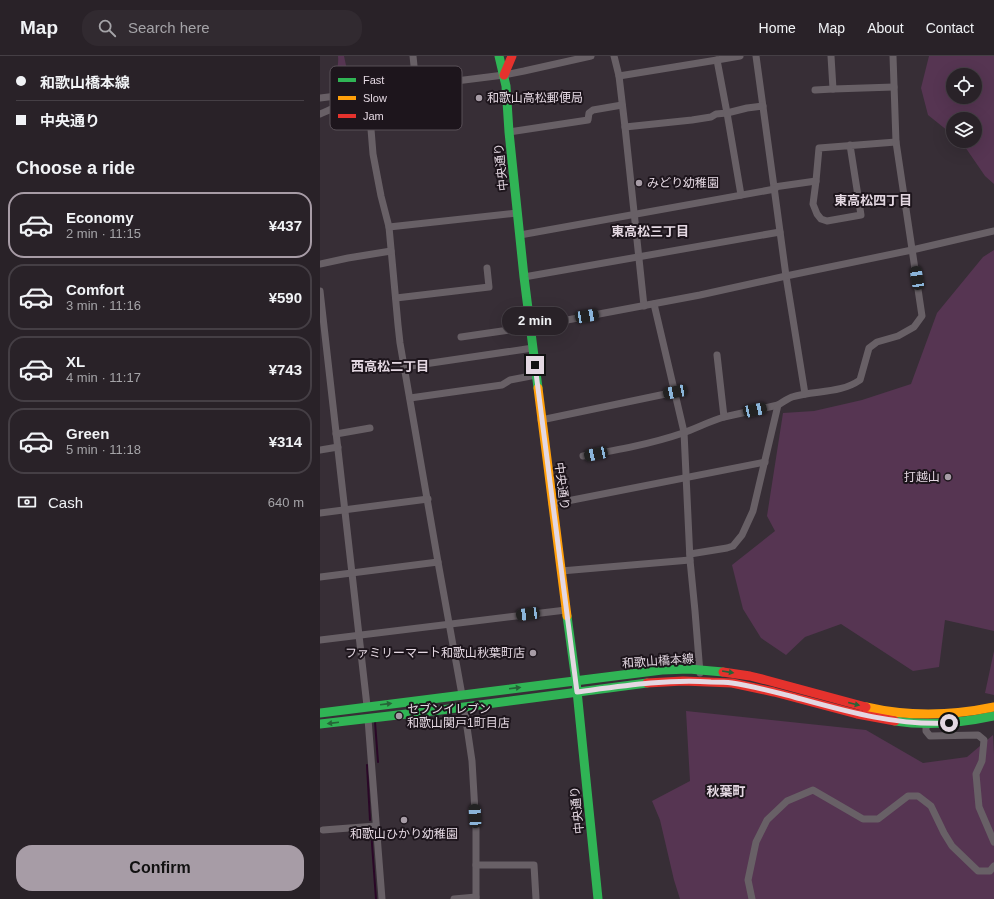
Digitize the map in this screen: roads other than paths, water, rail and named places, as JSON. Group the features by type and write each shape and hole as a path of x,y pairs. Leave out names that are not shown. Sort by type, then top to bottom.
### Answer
{"main road":[{"name":"中央通り","path":"493,56 504,75"},
{"name":"中央通り","path":"499,56 504,75 517,213 541,420 576,680 598,899"},
{"path":"504,75 512,56"},
{"name":"和歌山橋本線","path":"320,713 576,680 679,669 720,671 751,676 880,710 940,714 994,707"},
{"name":"和歌山橋本線","path":"320,724 464,707 643,683 679,681 731,683 768,690 850,712 898,722 926,724 958,722 994,716"}],"street":[{"path":"412,56 413,66"},
{"path":"462,80 504,75 591,56"},
{"path":"614,56 619,76 644,306"},
{"path":"619,76 740,56"},
{"path":"756,56 786,276 805,394"},
{"path":"831,56 833,89"},
{"path":"583,456 634,446 684,432 712,420 778,405 791,397 842,389 853,385 860,380 869,348 877,342 898,336 914,327 922,316 896,142 893,56"},
{"path":"717,60 741,195"},
{"path":"815,90 894,86"},
{"path":"320,98 330,97"},
{"path":"509,132 588,120 589,113 593,110 622,105"},
{"path":"625,127 692,120 711,117 716,114 763,106"},
{"path":"320,114 330,109"},
{"path":"371,130 373,154 389,227 398,325 404,367 462,695"},
{"path":"850,145 861,215 827,221 821,219 813,204 819,148 850,145 896,142"},
{"path":"520,235 816,181"},
{"path":"389,227 517,213"},
{"path":"461,337 530,327 644,306 912,250 994,231"},
{"path":"524,277 780,232"},
{"path":"320,264 391,251"},
{"path":"396,298 489,286 487,268"},
{"path":"320,291 367,706"},
{"path":"654,304 684,432 690,557 696,611 700,681"},
{"path":"404,367 533,348"},
{"path":"717,356 724,417"},
{"path":"410,398 502,385 510,380 536,375"},
{"path":"541,420 675,392"},
{"path":"561,571 690,557 733,546 742,535 753,511 778,405"},
{"path":"336,434 370,428"},
{"path":"320,450 338,447"},
{"path":"552,504 765,462"},
{"path":"320,513 428,499"},
{"path":"320,577 438,562"},
{"path":"320,640 566,610"},
{"path":"454,899 476,898 472,761 464,707"},
{"path":"368,719 382,899"},
{"path":"926,724 926,731 930,736 978,735 984,740 982,761 976,774 979,807 994,842"},
{"path":"752,899 748,880 756,842 768,820 787,802 813,790 862,819 878,819 908,796 918,796 930,806 952,846 978,871 990,871 994,866"},
{"path":"323,830 376,826"},
{"path":"476,865 534,865 536,899"}],"waterway":[{"path":"375,722 378,762"},
{"path":"367,765 370,820"},
{"path":"371,830 376,899"}],"place":[{"name":"和歌山高松郵便局","path":"479,98"},
{"name":"みどり幼稚園","path":"639,183"},
{"name":"打越山","path":"948,477"},
{"name":"ファミリーマート和歌山秋葉町店","path":"533,653"},
{"name":"セブンイレブン 和歌山関戸1町目店","path":"399,716"},
{"name":"和歌山ひかり幼稚園","path":"404,820"}],"district":[{"name":"東高松四丁目","path":"873,200"},
{"name":"東高松三丁目","path":"650,231"},
{"name":"西高松二丁目","path":"390,366"},
{"name":"秋葉町","path":"726,791"}]}
